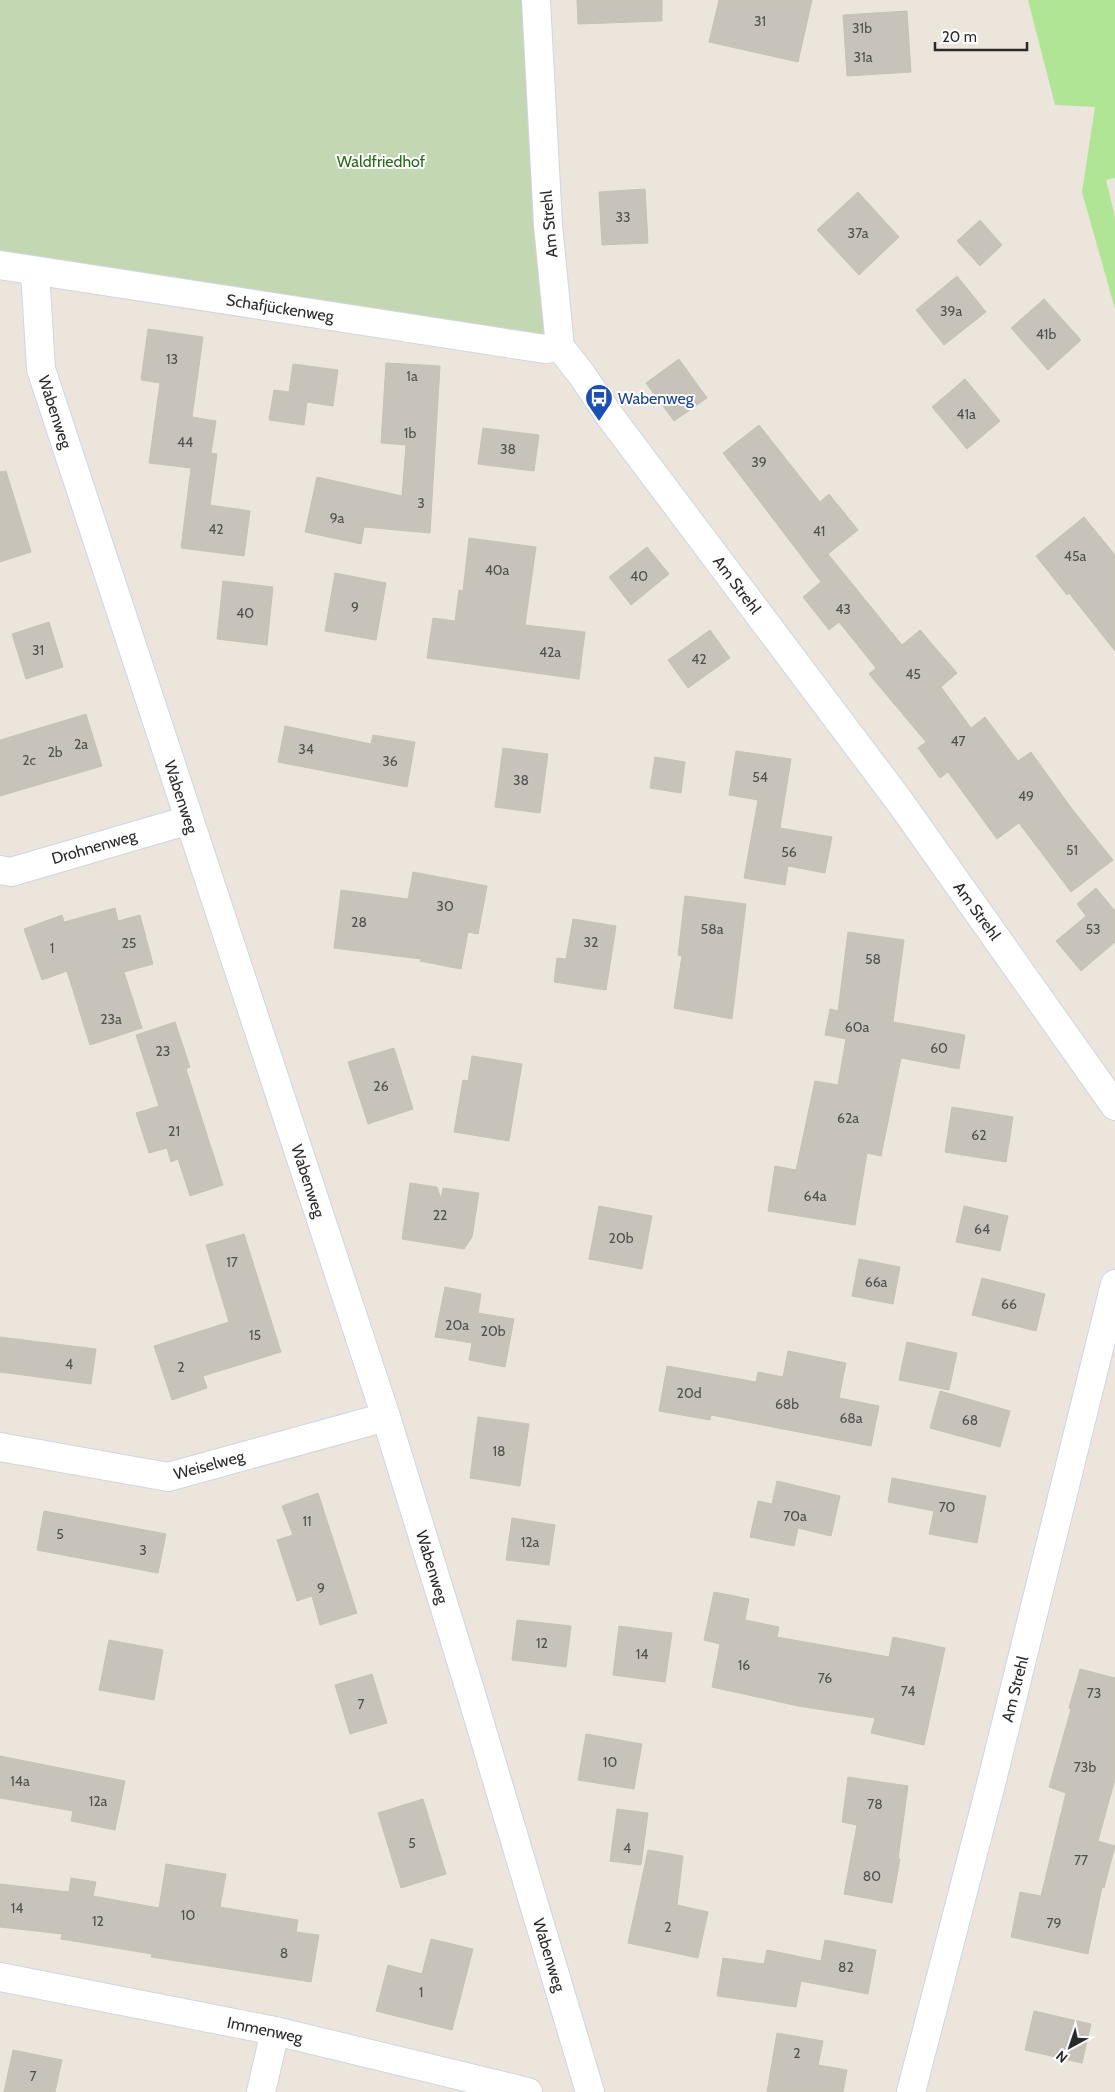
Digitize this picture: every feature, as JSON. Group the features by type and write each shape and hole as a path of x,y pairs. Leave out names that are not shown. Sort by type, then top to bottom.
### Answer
{"street":[{"name":"Am Strehl","path":"536,0 548,225 560,347 900,802 1115,1106"},
{"name":"Schafjückenweg","path":"0,266 545,349 560,347"},
{"name":"Wabenweg","path":"35,271 41,368 386,1416 590,2092"},
{"name":"Drohnenweg","path":"0,870 11,872 189,820"},
{"name":"Am Strehl","path":"912,2092 992,1780 1115,1284"},
{"name":"Weiselweg","path":"0,1447 168,1477 386,1416"},
{"name":"Immenweg","path":"0,1977 275,2031 528,2092"},
{"path":"261,2092 275,2031"}],"green space":[{"name":"Waldfriedhof","path":"0,0 536,0 560,347 0,265"},
{"path":"1028,0 1115,0 1115,178 1106,180 1115,217 1115,309 1082,192 1095,107 1055,105"}],"building":[{"path":"577,0 662,0 662,21 578,24"},
{"path":"719,0 812,0 798,62 709,42"},
{"path":"907,11 911,72 847,76 843,15"},
{"path":"645,189 648,243 602,245 599,192"},
{"path":"858,192 899,237 859,275 817,230"},
{"path":"980,220 1002,245 980,266 957,241"},
{"path":"957,276 986,312 944,345 916,310"},
{"path":"1044,299 1081,340 1048,370 1011,328"},
{"path":"148,329 203,337 192,417 216,421 211,453 217,454 210,505 250,511 244,556 181,548 191,468 149,463 160,383 141,380"},
{"path":"679,359 707,398 674,421 646,383"},
{"path":"386,363 440,366 430,533 364,527 361,544 305,532 317,477 402,496 406,445 381,443"},
{"path":"293,364 338,370 333,406 307,402 304,425 269,420 274,390 289,392"},
{"path":"965,379 1000,421 967,449 932,407"},
{"path":"759,425 820,502 829,494 858,530 828,554 902,645 920,630 957,673 941,687 971,728 985,717 1018,761 1031,752 1072,809 1113,860 1071,892 1019,823 997,839 948,772 940,778 918,748 926,742 869,674 876,668 839,622 829,630 803,597 821,582 723,453"},
{"path":"483,428 539,435 534,471 478,464"},
{"path":"6,471 31,552 0,562 0,472"},
{"path":"1084,517 1115,555 1115,651 1069,593 1067,595 1036,556"},
{"path":"469,538 536,547 525,625 585,632 579,679 427,658 433,618 455,621 459,590 463,591"},
{"path":"647,547 669,574 631,605 609,577"},
{"path":"335,573 386,583 376,640 325,631"},
{"path":"223,581 273,587 267,645 217,639"},
{"path":"49,622 63,667 26,679 12,634"},
{"path":"710,630 730,658 688,688 668,660"},
{"path":"86,714 102,766 0,796 0,740"},
{"path":"285,726 371,744 373,735 415,742 407,787 278,762"},
{"path":"503,748 548,754 540,813 495,807"},
{"path":"736,751 791,759 780,828 832,837 825,873 788,866 785,885 744,878 758,800 729,795"},
{"path":"655,757 685,762 681,793 650,788"},
{"path":"413,872 487,886 478,934 468,932 461,969 420,961 421,959 334,948 341,890 408,899"},
{"path":"1096,888 1115,911 1115,942 1081,971 1056,941 1086,916 1077,904"},
{"path":"685,896 746,904 732,1019 674,1008 682,956 678,955"},
{"path":"115,908 118,921 140,915 153,964 124,972 142,1028 90,1045 67,971 42,980 24,929 62,915 64,922"},
{"path":"573,919 616,926 606,990 554,982 557,958 566,959"},
{"path":"848,932 904,940 893,1022 965,1035 959,1069 901,1058 881,1156 867,1153 855,1225 768,1211 775,1166 796,1170 815,1081 838,1085 846,1039 825,1035 830,1009 838,1011"},
{"path":"175,1022 190,1067 186,1069 223,1185 190,1196 178,1159 171,1162 167,1148 149,1153 136,1113 159,1106 136,1035"},
{"path":"394,1048 413,1109 368,1124 348,1062"},
{"path":"472,1056 522,1064 509,1141 454,1132 463,1080 468,1081"},
{"path":"952,1107 1013,1117 1006,1162 945,1152"},
{"path":"410,1183 437,1187 441,1199 443,1188 479,1193 472,1237 464,1249 402,1239"},
{"path":"599,1206 652,1216 642,1269 589,1259"},
{"path":"964,1206 1008,1216 1000,1251 956,1242"},
{"path":"244,1234 281,1352 203,1376 207,1388 172,1400 154,1346 229,1322 206,1245"},
{"path":"859,1259 900,1267 893,1304 852,1296"},
{"path":"982,1278 1045,1294 1036,1331 972,1315"},
{"path":"445,1287 481,1294 478,1313 514,1319 505,1367 469,1360 472,1343 435,1337"},
{"path":"0,1337 96,1349 91,1384 0,1372"},
{"path":"907,1342 957,1353 949,1390 899,1380"},
{"path":"788,1351 846,1363 839,1398 879,1406 871,1446 711,1415 710,1420 659,1411 667,1366 756,1382 758,1372 783,1377"},
{"path":"940,1391 1010,1411 1000,1447 930,1428"},
{"path":"478,1417 529,1424 520,1486 470,1478"},
{"path":"892,1478 986,1496 977,1543 929,1534 934,1511 888,1502"},
{"path":"777,1481 840,1496 831,1536 798,1528 794,1546 750,1537 758,1501 772,1504"},
{"path":"318,1493 357,1613 320,1625 312,1596 297,1601 277,1540 293,1535 282,1506"},
{"path":"44,1511 166,1534 158,1573 37,1550"},
{"path":"512,1518 555,1525 549,1565 506,1560"},
{"path":"714,1592 749,1599 745,1620 779,1627 777,1637 889,1657 893,1637 945,1648 924,1745 871,1733 875,1718 798,1706 712,1687 720,1644 704,1640"},
{"path":"517,1620 571,1626 566,1667 512,1660"},
{"path":"619,1626 672,1633 665,1682 613,1675"},
{"path":"109,1640 163,1650 154,1700 99,1690"},
{"path":"1080,1669 1115,1678 1115,1779 1098,1841 1115,1846 1104,1888 1102,1887 1088,1954 1011,1937 1020,1892 1041,1896 1066,1793 1049,1787"},
{"path":"372,1674 387,1723 350,1734 335,1685"},
{"path":"586,1734 642,1744 634,1789 578,1780"},
{"path":"0,1756 125,1781 115,1830 71,1821 73,1811 0,1798"},
{"path":"848,1777 908,1786 898,1859 900,1859 892,1903 844,1894 857,1825 842,1822"},
{"path":"423,1799 446,1874 401,1888 378,1813"},
{"path":"617,1809 648,1813 641,1865 610,1861"},
{"path":"648,1850 683,1856 677,1905 708,1912 698,1958 628,1943"},
{"path":"166,1864 226,1874 220,1907 298,1920 296,1932 319,1935 311,1982 151,1957 152,1954 61,1939 62,1934 0,1927 0,1884 69,1892 71,1878 96,1882 93,1896 159,1908"},
{"path":"431,1939 473,1949 452,2030 376,2011 388,1965 422,1974"},
{"path":"825,1940 876,1950 868,1994 801,1981 796,2007 717,1996 723,1958 764,1964 767,1950 821,1961"},
{"path":"1034,2011 1091,2024 1082,2063 1025,2050"},
{"path":"777,2033 823,2041 818,2065 847,2070 843,2092 767,2092"},
{"path":"13,2050 62,2060 55,2092 4,2092"}],"place":[{"name":"Wabenweg","path":"599,422"}]}
